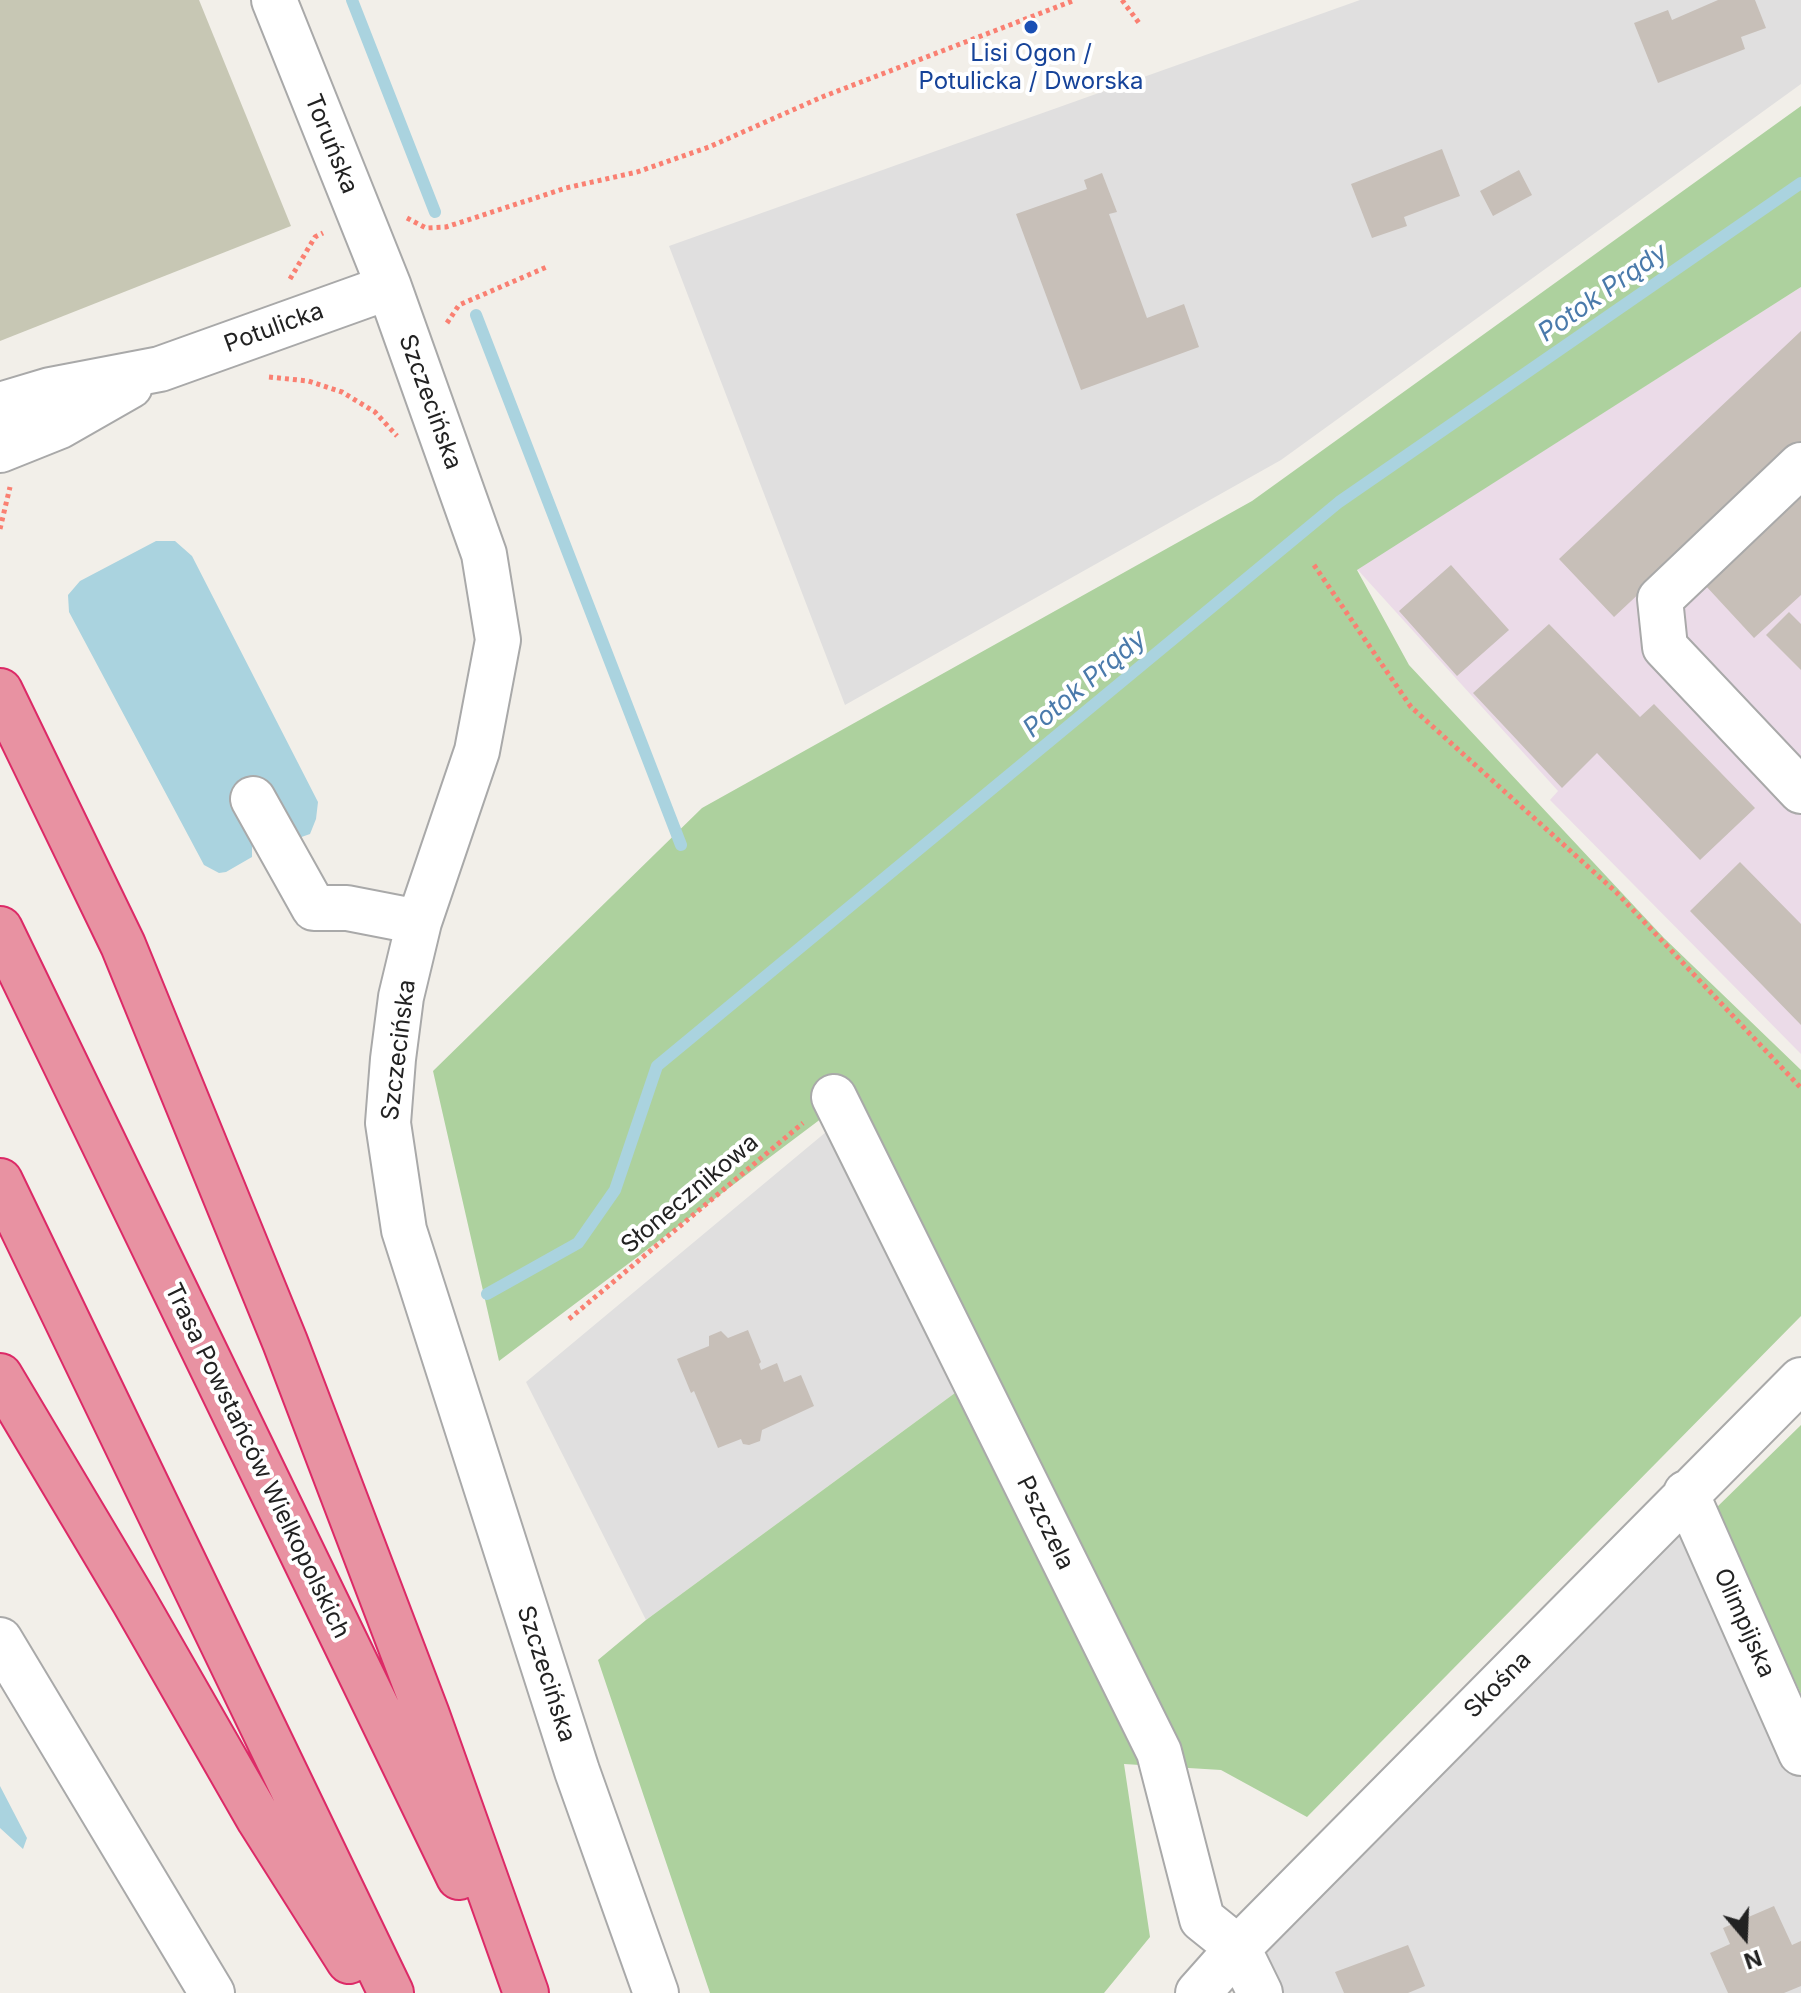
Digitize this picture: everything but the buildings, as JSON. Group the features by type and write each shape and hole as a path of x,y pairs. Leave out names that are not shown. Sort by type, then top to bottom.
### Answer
{"highway":[{"path":"0,691 123,945 285,1342 427,1715 526,1993"},
{"name":"Trasa Powstańców Wielkopolskich","path":"0,929 514,1993"},
{"path":"0,1181 391,1993"},
{"path":"0,1376 259,1819 369,1993"}],"street":[{"name":"Toruńska","path":"274,0 389,287"},
{"name":"Potulicka","path":"0,405 50,390 160,369 389,287"},
{"name":"Szczecińska","path":"389,287 484,554 498,640 477,751 419,922 401,997 388,1123 404,1230 577,1771 656,1993"},
{"name":"Potulicka","path":"5,468 60,426 160,369"},
{"path":"1801,465 1660,599 1665,647 1801,791"},
{"path":"253,799 314,908 347,908 419,922"},
{"name":"Pszczela","path":"834,1097 1159,1752 1202,1919 1238,1948"},
{"name":"Skośna","path":"1198,1993 1238,1948 1801,1380"},
{"name":"Olimpijska","path":"1686,1493 1801,1753"},
{"path":"0,1640 212,1993"},
{"path":"1238,1948 1260,1993"}],"path":[{"path":"278,283 290,279 315,237 390,201 402,215 426,228 446,227 566,188 637,172 709,147 822,97 1075,0"},
{"path":"1122,0 1139,23"},
{"path":"443,332 449,317 459,305 549,266"},
{"path":"262,377 308,381 342,392 375,412 400,439"},
{"path":"0,529 5,468"},
{"path":"1314,565 1411,707 1616,892 1801,1088"},
{"name":"Słonecznikowa","path":"569,1319 834,1097"}],"shaded area":[{"path":"0,0 199,0 291,226 0,341"},
{"path":"1360,0 1801,0 1801,84 1281,460 845,705 669,246"},
{"path":"1801,287 1801,1054 1550,800 1558,791 1357,569"},
{"path":"844,1117 974,1379 646,1620 526,1382"},
{"path":"1686,1493 1801,1753 1801,1993 1260,1993 1238,1948"}],"green space":[{"path":"1801,106 1801,287 1357,570 1409,665 1664,938 1801,1070 1801,1316 1307,1817 1221,1770 1124,1764 1150,1937 1104,1993 710,1993 598,1660 646,1620 974,1379 838,1106 499,1361 433,1071 702,808 1252,501"},
{"path":"1801,1425 1801,1694 1714,1510"}],"water":[{"path":"156,541 175,541 192,556 318,802 310,834 293,840 242,800 252,857 226,872 219,873 204,865 69,612 68,595 80,581"},
{"path":"0,1786 27,1838 23,1849 0,1828"}],"waterway":[{"path":"352,0 435,212"},
{"name":"Potok Prądy","path":"487,1294 578,1243 615,1190 657,1066 1339,502 1801,183"},
{"path":"476,315 681,845"}],"place":[{"name":"Lisi Ogon / Potulicka / Dworska","path":"1031,27"}]}
